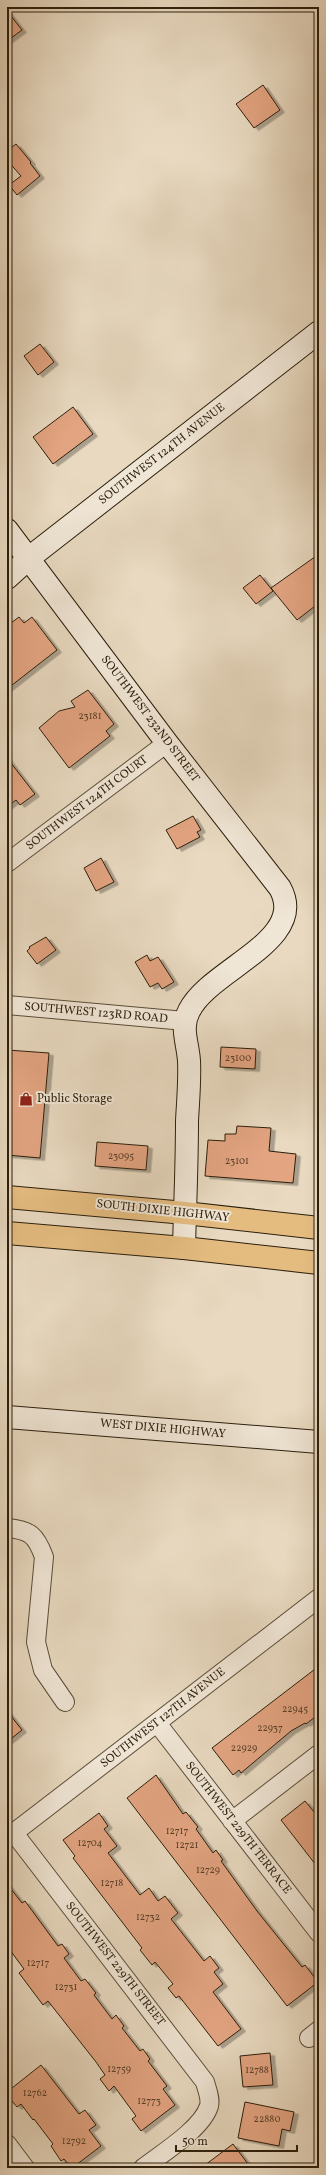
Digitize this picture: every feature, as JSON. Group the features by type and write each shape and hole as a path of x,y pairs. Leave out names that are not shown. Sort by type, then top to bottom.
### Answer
{"highway":[{"name":"SOUTH DIXIE HIGHWAY","path":"7,1197 185,1213 319,1228"},
{"path":"7,1232 184,1248 319,1263"}],"street":[{"name":"SOUTHWEST 124TH AVENUE","path":"7,578 29,558 319,332"},
{"name":"SOUTHWEST 232ND STREET","path":"7,530 167,743 284,895 286,910 284,919 271,938 204,990 191,1006 185,1021"},
{"name":"SOUTHWEST 124TH COURT","path":"7,863 167,743"},
{"name":"SOUTHWEST 123RD ROAD","path":"7,1005 185,1021"},
{"path":"184,1248 189,1060 185,1021"},
{"name":"WEST DIXIE HIGHWAY","path":"7,1417 319,1442"},
{"path":"7,1528 22,1530 31,1534 39,1544 44,1557 36,1642 43,1670 65,1702"},
{"name":"SOUTHWEST 127TH AVENUE","path":"10,1836 319,1598"},
{"name":"SOUTHWEST 229TH TERRACE","path":"157,1724 319,1933"},
{"path":"232,1821 319,1754"},
{"name":"SOUTHWEST 229TH STREET","path":"10,1836 205,2082 210,2099 207,2112 200,2121 143,2168"},
{"path":"7,2144 25,2168"}],"building":[{"path":"7,11 22,30 7,41"},
{"path":"263,85 280,110 254,128 236,104"},
{"path":"16,144 40,176 17,195 9,185 21,176 7,160 7,151"},
{"path":"40,344 54,362 38,375 24,356"},
{"path":"73,407 93,434 53,464 33,437"},
{"path":"319,554 319,603 297,620 271,588"},
{"path":"260,575 273,591 256,604 243,588"},
{"path":"19,617 24,623 32,617 57,650 7,689 7,626"},
{"path":"88,690 114,724 106,731 110,736 69,768 39,728 59,711 75,707 71,701"},
{"path":"7,758 35,794 20,805 16,800 7,807"},
{"path":"193,816 201,830 197,832 200,837 177,849 166,830"},
{"path":"101,858 114,882 96,891 84,868"},
{"path":"46,937 56,950 37,964 27,951 30,948 29,947"},
{"path":"147,955 150,961 158,957 174,982 162,989 158,983 150,987 135,962"},
{"path":"221,1047 256,1049 255,1069 220,1067"},
{"name":"Public Storage","path":"7,1050 49,1053 40,1158 7,1155"},
{"path":"237,1126 271,1128 269,1151 296,1154 293,1183 205,1176 208,1140 225,1141 225,1134 236,1134"},
{"path":"97,1142 148,1146 146,1170 95,1166"},
{"path":"319,1666 319,1714 306,1724 305,1723 291,1731 241,1773 239,1770 233,1775 212,1748"},
{"path":"7,1711 22,1730 7,1742"},
{"path":"156,1775 183,1814 186,1812 198,1827 196,1829 213,1853 216,1850 223,1860 221,1861 257,1911 302,1967 305,1965 318,1982 287,2006 127,1798"},
{"path":"305,1801 319,1818 319,1869 281,1820"},
{"path":"99,1813 108,1826 104,1829 117,1846 108,1853 140,1895 149,1888 158,1901 165,1896 178,1913 171,1919 204,1961 210,1956 219,1968 214,1972 223,1984 213,1992 241,2029 218,2046 179,1996 176,1998 168,1988 173,1984 155,1962 152,1965 140,1950 142,1948 73,1858 75,1856 63,1840"},
{"path":"7,1884 22,1903 25,1901 58,1946 62,1944 69,1954 64,1958 81,1981 85,1979 96,1993 94,1995 112,2019 116,2015 124,2026 122,2028 140,2051 143,2049 150,2059 148,2061 167,2086 163,2089 175,2105 141,2131 132,2119 136,2116 114,2086 109,2091 100,2079 105,2075 96,2062 48,2001 43,2005 19,1973 24,1969 7,1946"},
{"path":"270,2053 273,2085 243,2087 240,2056"},
{"path":"41,2065 79,2114 85,2110 96,2125 89,2130 101,2146 72,2168 64,2159 61,2161 51,2146 53,2144 21,2104 17,2107 7,2095 7,2092"},
{"path":"245,2102 294,2112 290,2131 282,2129 279,2146 238,2138"},
{"path":"233,2144 251,2168 201,2168"}],"place":[{"name":"Public Storage","path":"26,1099"}]}
